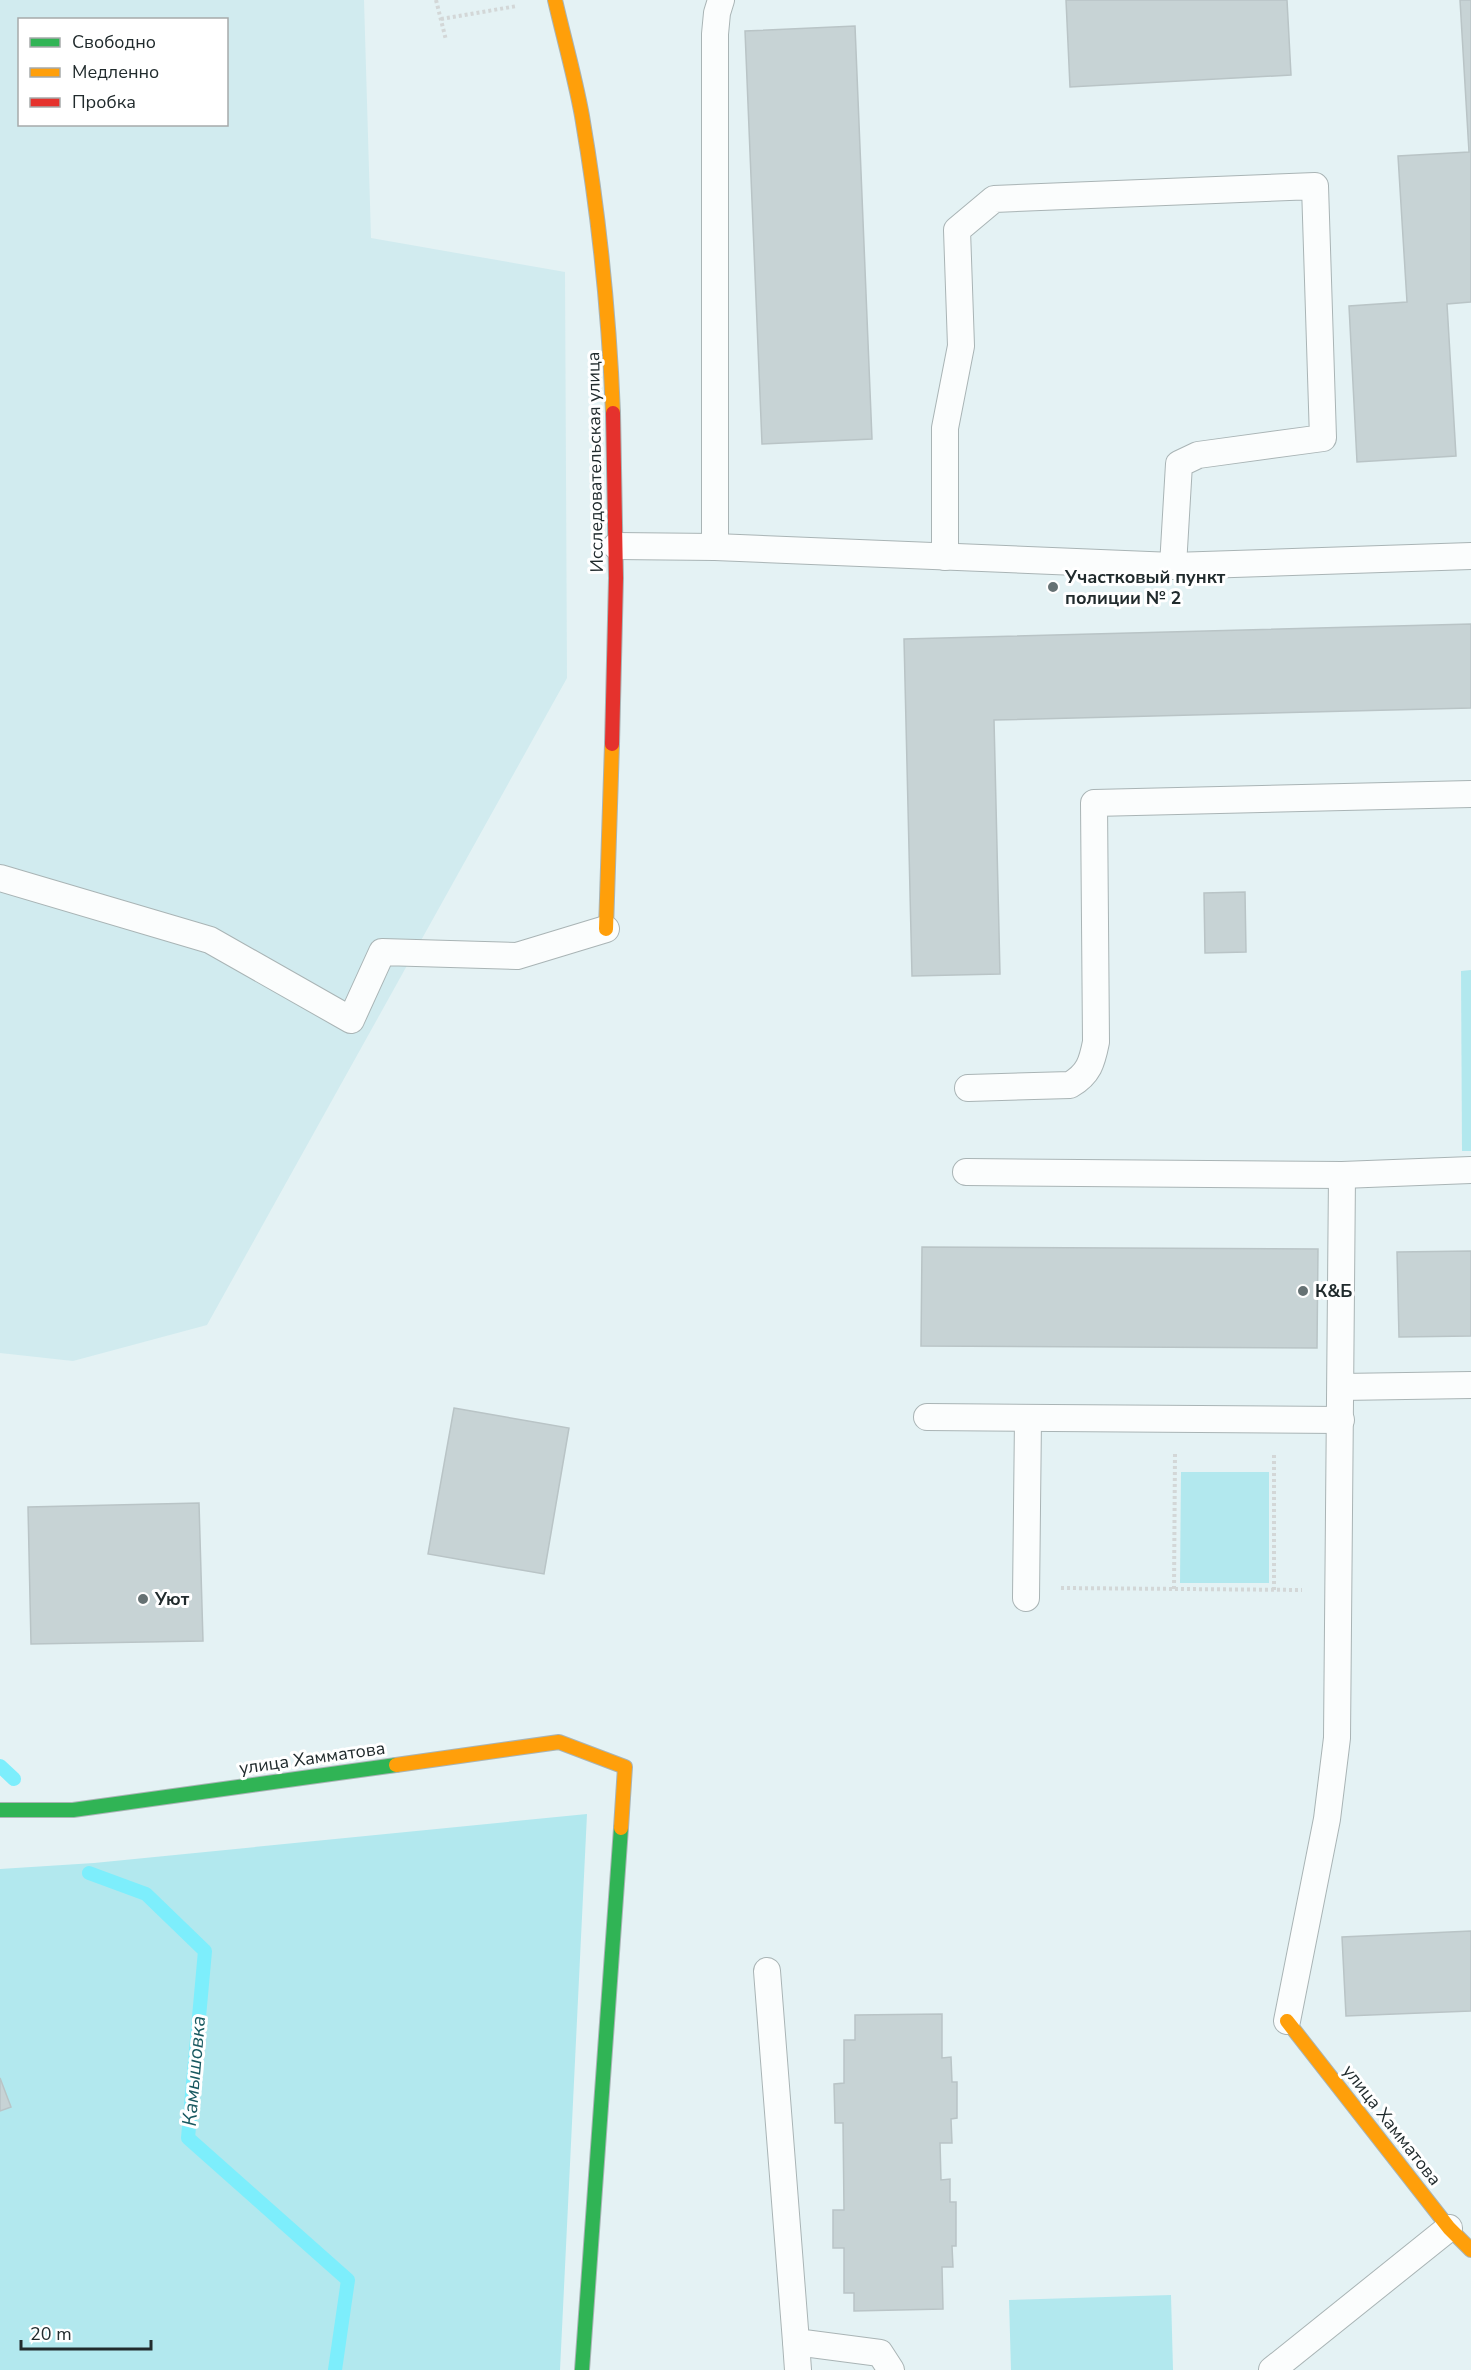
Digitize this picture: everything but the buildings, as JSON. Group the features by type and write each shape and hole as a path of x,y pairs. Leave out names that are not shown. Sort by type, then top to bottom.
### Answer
{"street":[{"name":"Исследовательская улица","path":"555,0 582,121 602,249 615,407 616,546 606,929"},
{"name":"улица Хамматова","path":"0,1810 73,1810 559,1742 625,1767 582,2370"},
{"name":"улица Хамматова","path":"1287,2021 1449,2228 1471,2250"}],"lane":[{"path":"715,547 715,34 721,0"},
{"path":"945,557 945,428 961,346 957,230 994,199 1316,186 1323,438 1198,455 1179,464 1173,566"},
{"path":"616,546 715,547 1173,566 1471,556"},
{"path":"968,1088 1070,1084 1080,1079 1091,1067 1096,1042 1094,802 1471,794"},
{"path":"0,878 210,940 351,1020 382,952 517,956 606,929"},
{"path":"966,1172 1342,1175 1471,1170"},
{"path":"1287,2021 1322,1842 1335,1761 1339,1710 1342,1175"},
{"path":"1341,1388 1471,1385"},
{"path":"927,1417 1341,1420"},
{"path":"1027,1593 1028,1418"},
{"path":"766,1971 798,2370"},
{"path":"1272,2370 1449,2228"},
{"path":"796,2342 880,2353 891,2370"}],"path":[{"path":"436,0 446,40"},
{"path":"441,19 528,4"},
{"path":"1174,1589 1175,1419"},
{"path":"1274,1419 1274,1590"},
{"path":"1027,1593 1174,1589 1339,1590"}],"shaded area":[{"path":"0,0 364,0 371,238 565,272 567,678 207,1325 73,1361 0,1353"},
{"path":"1471,970 1471,1151 1462,1151 1461,971"},
{"path":"1181,1472 1269,1472 1269,1583 1180,1583"},
{"path":"587,1814 560,2370 0,2370 0,1869 94,1863"},
{"path":"1171,2295 1173,2370 1011,2370 1009,2300"}],"waterway":[{"name":"Камышовка","path":"0,1766 14,1779"},
{"name":"Камышовка","path":"89,1873 146,1894 205,1951 188,2138 348,2280 335,2370"}],"traffic: fast":[{"path":"0,1810 73,1810 396,1765"},
{"path":"582,2370 621,1828"}],"traffic: slow":[{"path":"555,0 573,72 588,153 606,301 613,413"},
{"path":"606,929 612,744"},
{"path":"396,1765 559,1742 625,1767 621,1828"},
{"path":"1287,2021 1449,2228 1471,2250"}],"traffic: jam":[{"path":"612,744 616,578 613,413"}],"place":[{"name":"Участковый пункт полиции № 2","path":"1053,587"},
{"name":"К&Б","path":"1303,1291"},
{"name":"Уют","path":"143,1599"}]}
